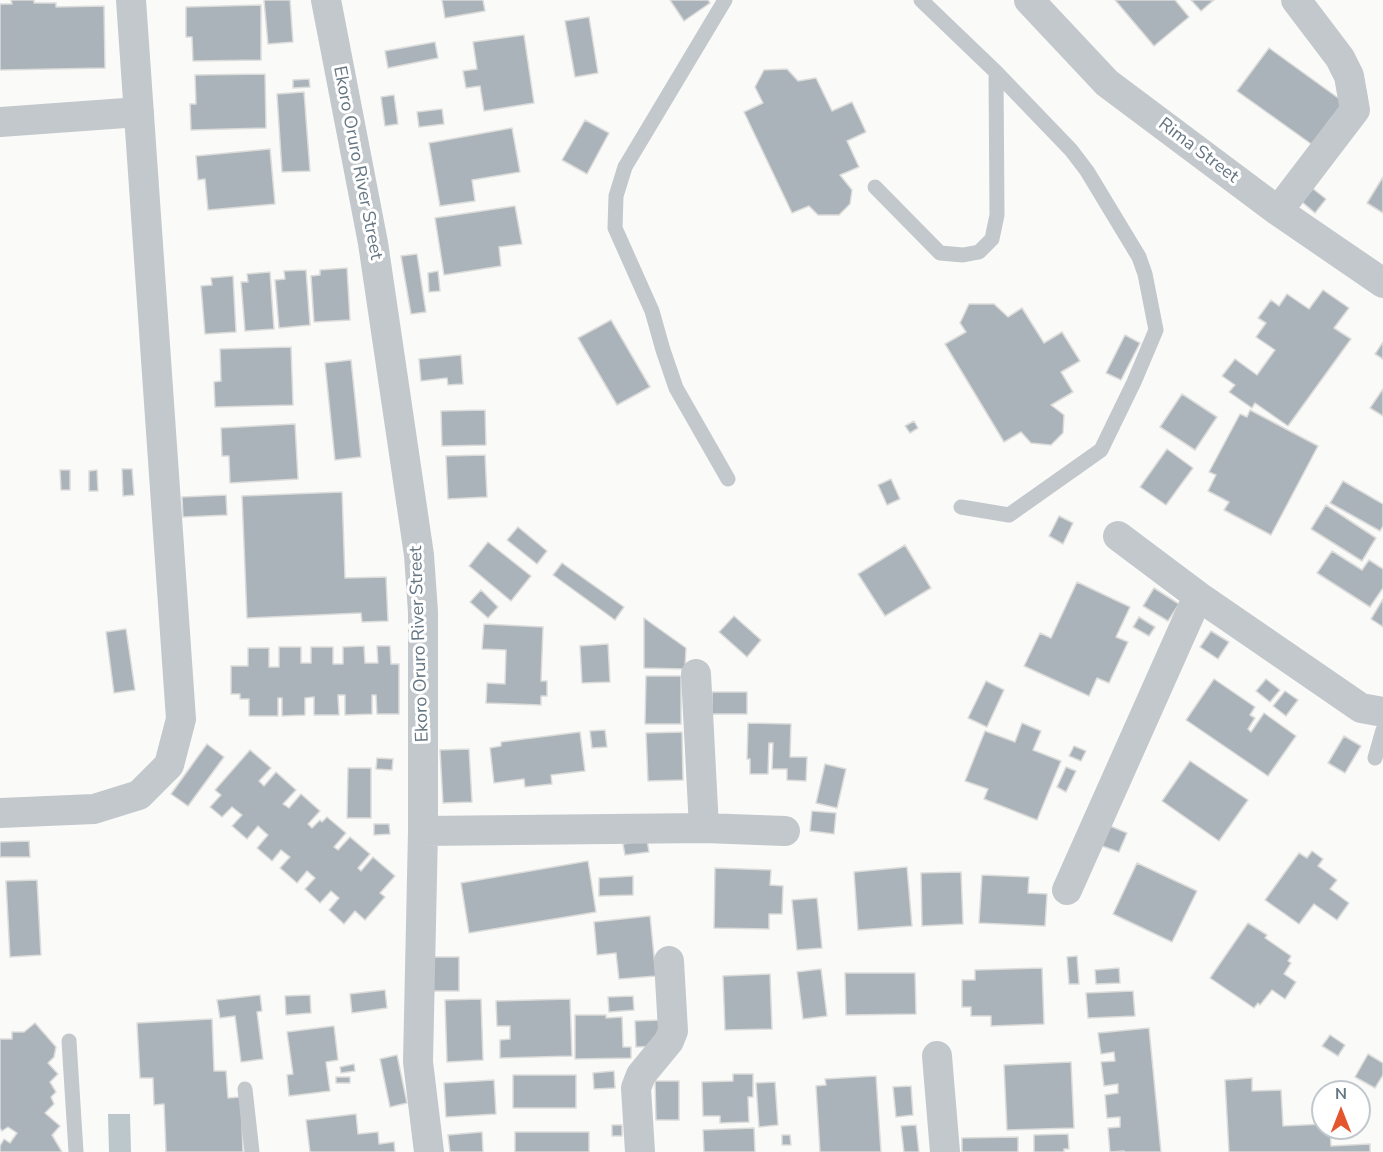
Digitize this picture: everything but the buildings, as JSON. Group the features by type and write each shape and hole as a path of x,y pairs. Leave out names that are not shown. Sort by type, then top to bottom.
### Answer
{"street":[{"path":"0,813 93,808 139,795 169,765 181,719 131,0"},
{"name":"Ekoro Oruro River Street","path":"326,0 373,243 419,555 423,612 423,831 418,1062 429,1152"},
{"name":"Rima Street","path":"1029,0 1107,83 1278,210 1383,284"},
{"path":"1278,210 1355,110 1349,76 1340,58 1296,0"},
{"path":"0,122 139,112"},
{"path":"1118,536 1198,596 1361,708 1383,712"},
{"path":"1067,890 1198,596"},
{"path":"696,674 704,828"},
{"path":"423,831 704,828 785,831"},
{"path":"640,1152 636,1088 641,1076 669,1041 673,1031 669,961"},
{"path":"937,1056 945,1152"}],"lane":[{"path":"725,0 624,167 616,196 615,228 652,311 676,388 728,479"},
{"path":"921,0 996,72 1071,150 1087,171 1139,257 1145,274 1156,330 1101,450 1009,515 961,507"},
{"path":"875,187 940,253 963,255 979,252 992,239 997,215 996,72"},
{"path":"1375,758 1383,730"},
{"path":"69,1041 76,1152"},
{"path":"245,1089 252,1152"}],"shaded area":[{"path":"108,1114 130,1114 131,1152 109,1152"}]}
